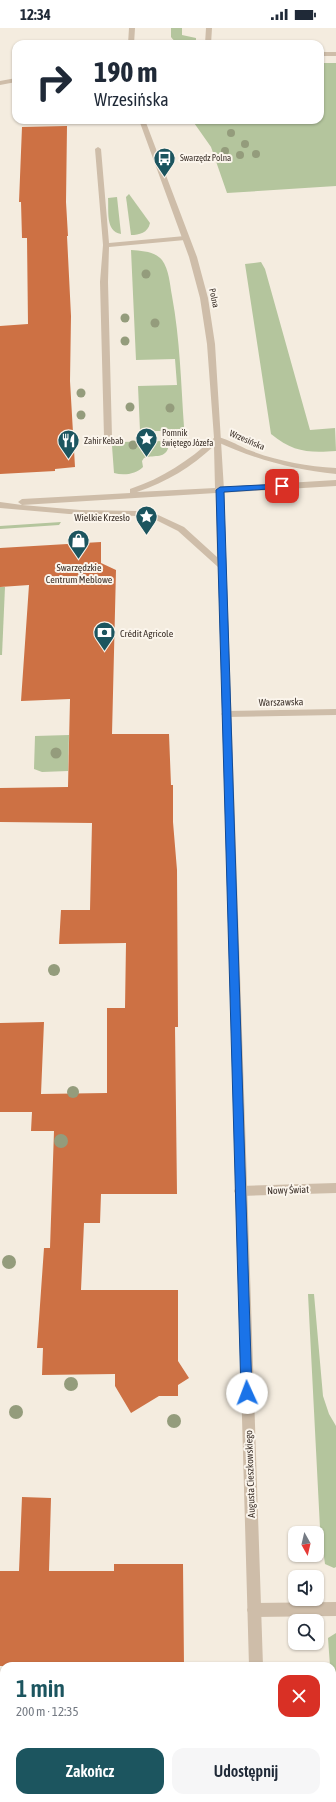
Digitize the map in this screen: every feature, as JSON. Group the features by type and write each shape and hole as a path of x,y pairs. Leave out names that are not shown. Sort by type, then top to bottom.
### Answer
{"street":[{"path":"131,40 132,28"},
{"path":"208,40 210,28"},
{"path":"324,54 336,54"},
{"path":"0,83 12,81"},
{"name":"Polna","path":"143,124 199,277 208,322 218,439 220,490"},
{"path":"98,149 106,245 104,282 108,437"},
{"path":"106,245 185,238"},
{"name":"Wrzesińska","path":"118,496 150,486 171,476 183,469 218,439 263,458 285,465 305,469 336,471"},
{"name":"Wrzesińska","path":"0,504 336,483"},
{"name":"Augusta Cieszkowskiego","path":"220,490 240,1191 256,1662"},
{"name":"Wrzesińska","path":"0,504 92,513 119,512 144,514 165,520 180,529 222,566"},
{"name":"Warszawska","path":"226,714 336,712"},
{"name":"Nowy Świat","path":"240,1191 336,1188"},
{"path":"254,1610 336,1609"}],"green space":[{"path":"171,28 182,28 182,35 196,38 196,40 173,40 171,37"},
{"path":"324,63 336,63 336,186 227,193 211,147 195,124 324,124"},
{"path":"129,194 150,223 145,231 137,235 131,235 126,197"},
{"path":"117,197 121,234 112,229 108,214 108,198"},
{"path":"131,250 148,252 159,257 168,272 175,312 180,361 184,427 180,431 140,431 138,386 177,385 175,359 136,360"},
{"path":"261,262 265,269 310,430 335,428 336,451 317,452 301,450 286,445 271,434 245,264"},
{"path":"167,442 169,445 168,450 163,455 144,458 142,461 143,467 130,474 114,473 112,446 114,443"},
{"path":"61,522 59,525 0,529 0,526"},
{"path":"0,587 5,587 2,655 0,655"},
{"path":"69,735 68,771 42,772 34,769 35,736"},
{"path":"308,1294 314,1294 323,1396 329,1414 336,1426 336,1567 334,1568 325,1564 324,1526 320,1526"},
{"path":"336,1633 336,1662 330,1662 328,1638"}],"building":[{"path":"67,126 66,202 71,316 70,381 75,467 55,469 55,471 0,474 0,326 28,324 27,238 22,238 21,202 19,202 22,127"},
{"path":"101,542 101,563 116,570 112,734 169,734 177,870 178,1027 175,1027 177,1194 101,1194 100,1223 84,1223 81,1290 178,1290 178,1361 189,1378 178,1385 178,1396 159,1396 131,1413 115,1386 115,1374 42,1375 43,1348 37,1348 44,1248 50,1248 54,1131 31,1131 32,1112 0,1112 0,1023 44,1022 41,1094 107,1093 107,1008 125,1008 126,943 59,944 61,910 90,910 92,823 0,822 0,788 68,787 70,699 21,701 29,585 0,587 0,548"},
{"path":"22,1497 51,1498 49,1571 114,1571 114,1564 183,1564 184,1662 0,1662 0,1571 19,1571"}],"place":[{"name":"Swarzędz Polna","path":"164,178"},
{"name":"Pomnik świętego Józefa","path":"147,458"},
{"name":"Zahir Kebab","path":"69,460"},
{"name":"Wielkie Krzesło","path":"146,536"},
{"name":"Swarzędzkie Centrum Meblowe","path":"79,560"},
{"name":"Crédit Agricole","path":"104,652"}],"route":[{"path":"247,1393 237,1102 220,490 282,486"}]}
